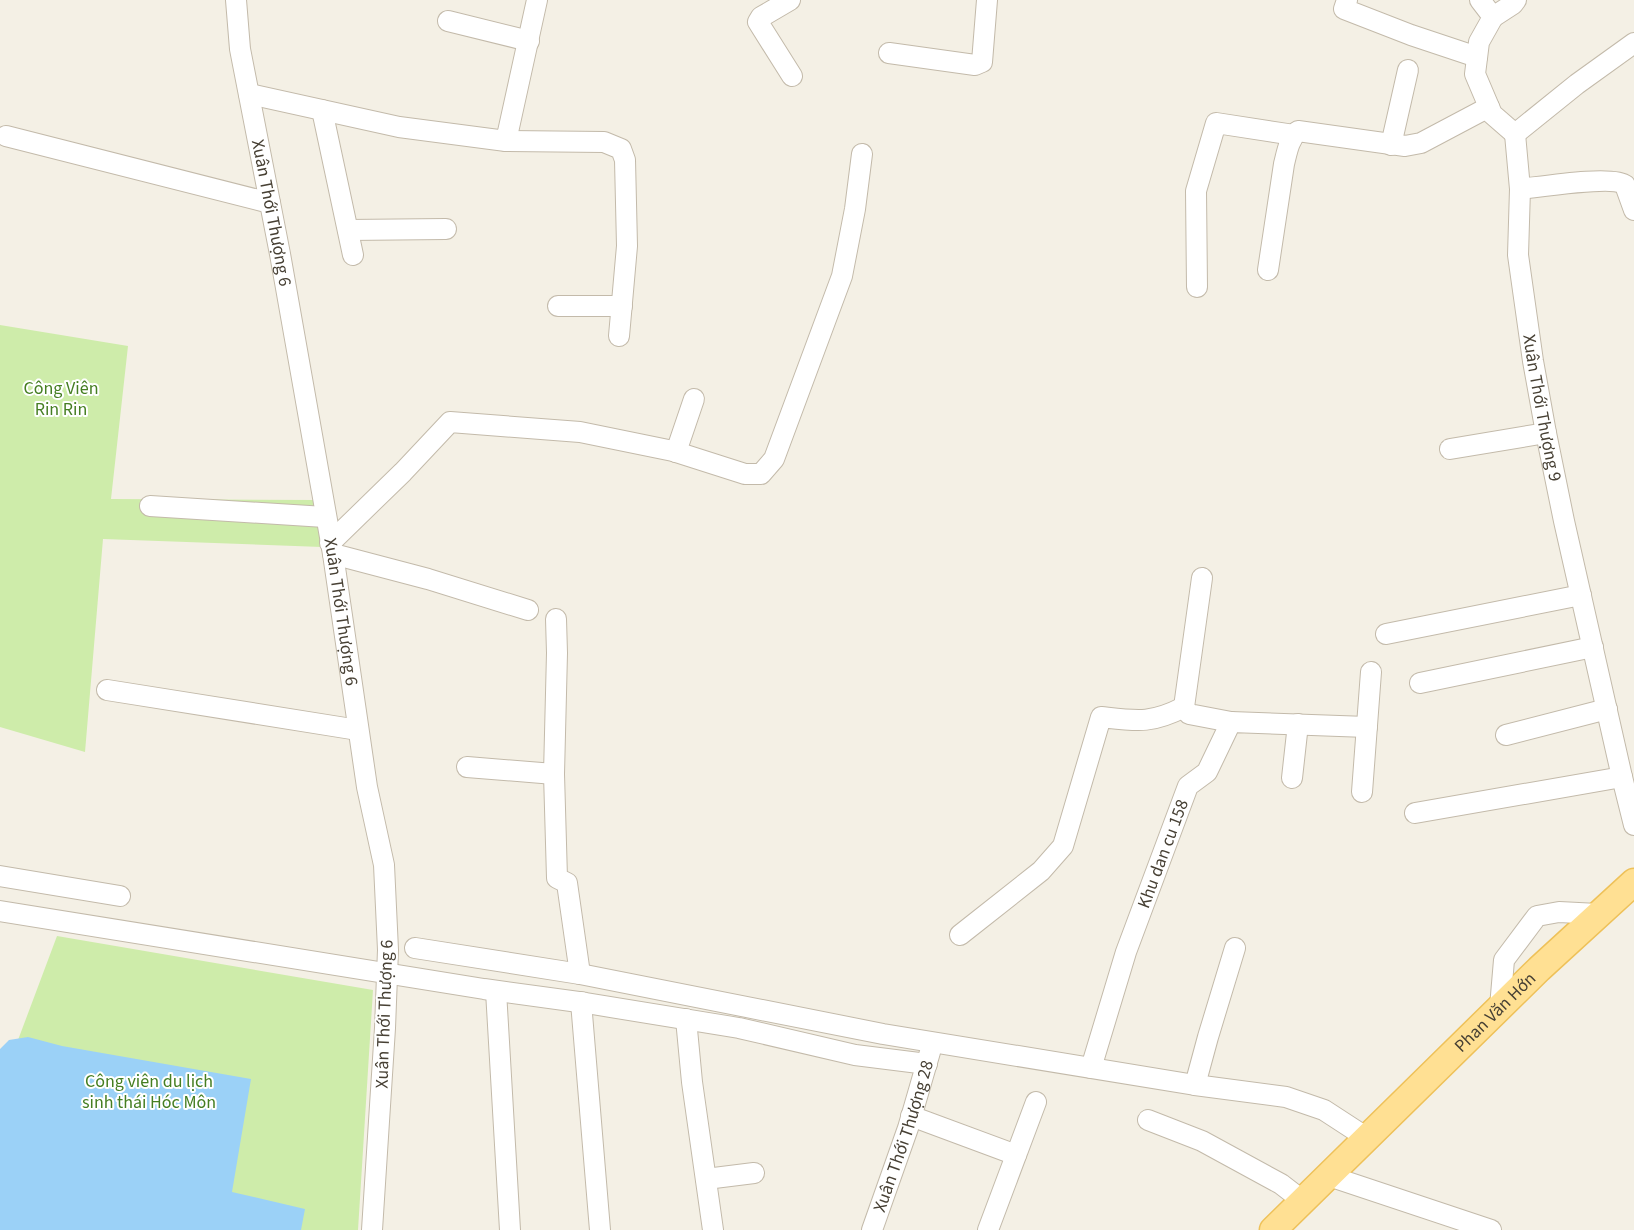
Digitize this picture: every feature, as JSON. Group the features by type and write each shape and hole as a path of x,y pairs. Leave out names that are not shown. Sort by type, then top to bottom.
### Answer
{"main road":[{"name":"Phan Văn Hớn","path":"1273,1230 1500,1007 1634,882"}],"street":[{"name":"Xuân Thới Thượng 6","path":"236,0 240,49 270,203 332,548 367,787 384,865 388,950 372,1230"},
{"path":"506,141 537,0"},
{"path":"790,0 761,17 758,22 792,76"},
{"path":"889,53 975,65 980,64 982,62 987,0"},
{"path":"1347,0 1344,9 1411,35 1477,57"},
{"path":"1480,0 1493,17"},
{"path":"1516,0 1493,17 1479,42 1475,74 1492,114 1515,134 1634,43"},
{"path":"448,21 529,41"},
{"path":"1391,145 1408,70"},
{"path":"249,94 399,127 506,141 604,142 621,150 625,160 628,246 619,336"},
{"path":"1268,270 1284,164 1288,147 1298,131 1304,130 1404,146 1421,143 1489,107"},
{"path":"322,110 353,255"},
{"path":"1197,286 1196,191 1216,123 1294,135"},
{"name":"Xuân Thới Thượng 9","path":"1515,134 1520,189 1518,255 1524,307 1546,433 1580,595 1634,825"},
{"path":"6,136 270,203"},
{"path":"528,610 332,548 450,422 580,432 676,452 745,474 760,474 774,459 842,276 855,209 862,154"},
{"path":"1520,189 1601,180 1622,182 1625,185 1634,210"},
{"path":"348,230 446,229"},
{"path":"558,306 622,306"},
{"path":"676,452 694,399"},
{"path":"1450,449 1546,433"},
{"path":"150,506 325,517"},
{"path":"1202,578 1184,707 1189,714 1230,722 1367,727"},
{"path":"1386,634 1580,595"},
{"path":"556,620 554,774 557,878 567,883 580,974"},
{"path":"1420,683 1593,647"},
{"path":"1362,792 1372,672"},
{"path":"107,690 358,730"},
{"path":"960,935 1041,871 1063,846 1102,717 1144,721 1168,715 1184,707"},
{"path":"1506,735 1607,709"},
{"name":"Khu dan cu 158","path":"1091,1068 1126,952 1188,786 1207,772 1230,722"},
{"path":"1292,778 1298,724"},
{"path":"468,767 554,774"},
{"path":"1415,813 1622,778"},
{"path":"0,876 120,896"},
{"path":"0,911 266,955 686,1019 739,1028 856,1055 927,1064"},
{"path":"1500,1007 1504,960 1537,916 1559,912 1598,914"},
{"path":"415,948 608,979 883,1034 1195,1085 1286,1097 1324,1110 1349,1156 1454,1225 1491,1230"},
{"path":"1195,1085 1235,948"},
{"path":"605,1006 608,979"},
{"path":"496,991 510,1230"},
{"path":"581,1002 600,1230"},
{"path":"686,1019 692,1082 713,1230"},
{"name":"Xuân Thới Thượng 28","path":"872,1230 912,1116 933,1042"},
{"path":"988,1230 1036,1102"},
{"path":"912,1116 1016,1154"},
{"path":"1148,1120 1202,1141 1281,1184 1303,1201"},
{"path":"706,1179 754,1173"}],"green space":[{"name":"Công Viên Rin Rin","path":"0,325 128,346 111,499 317,500 322,547 103,539 85,752 0,727"},
{"name":"Công viên du lịch sinh thái Hóc Môn","path":"57,936 373,990 358,1230 0,1230 0,1088"}],"water":[{"path":"28,1037 62,1046 251,1079 232,1192 305,1209 301,1230 0,1230 0,1049 9,1040"}]}
